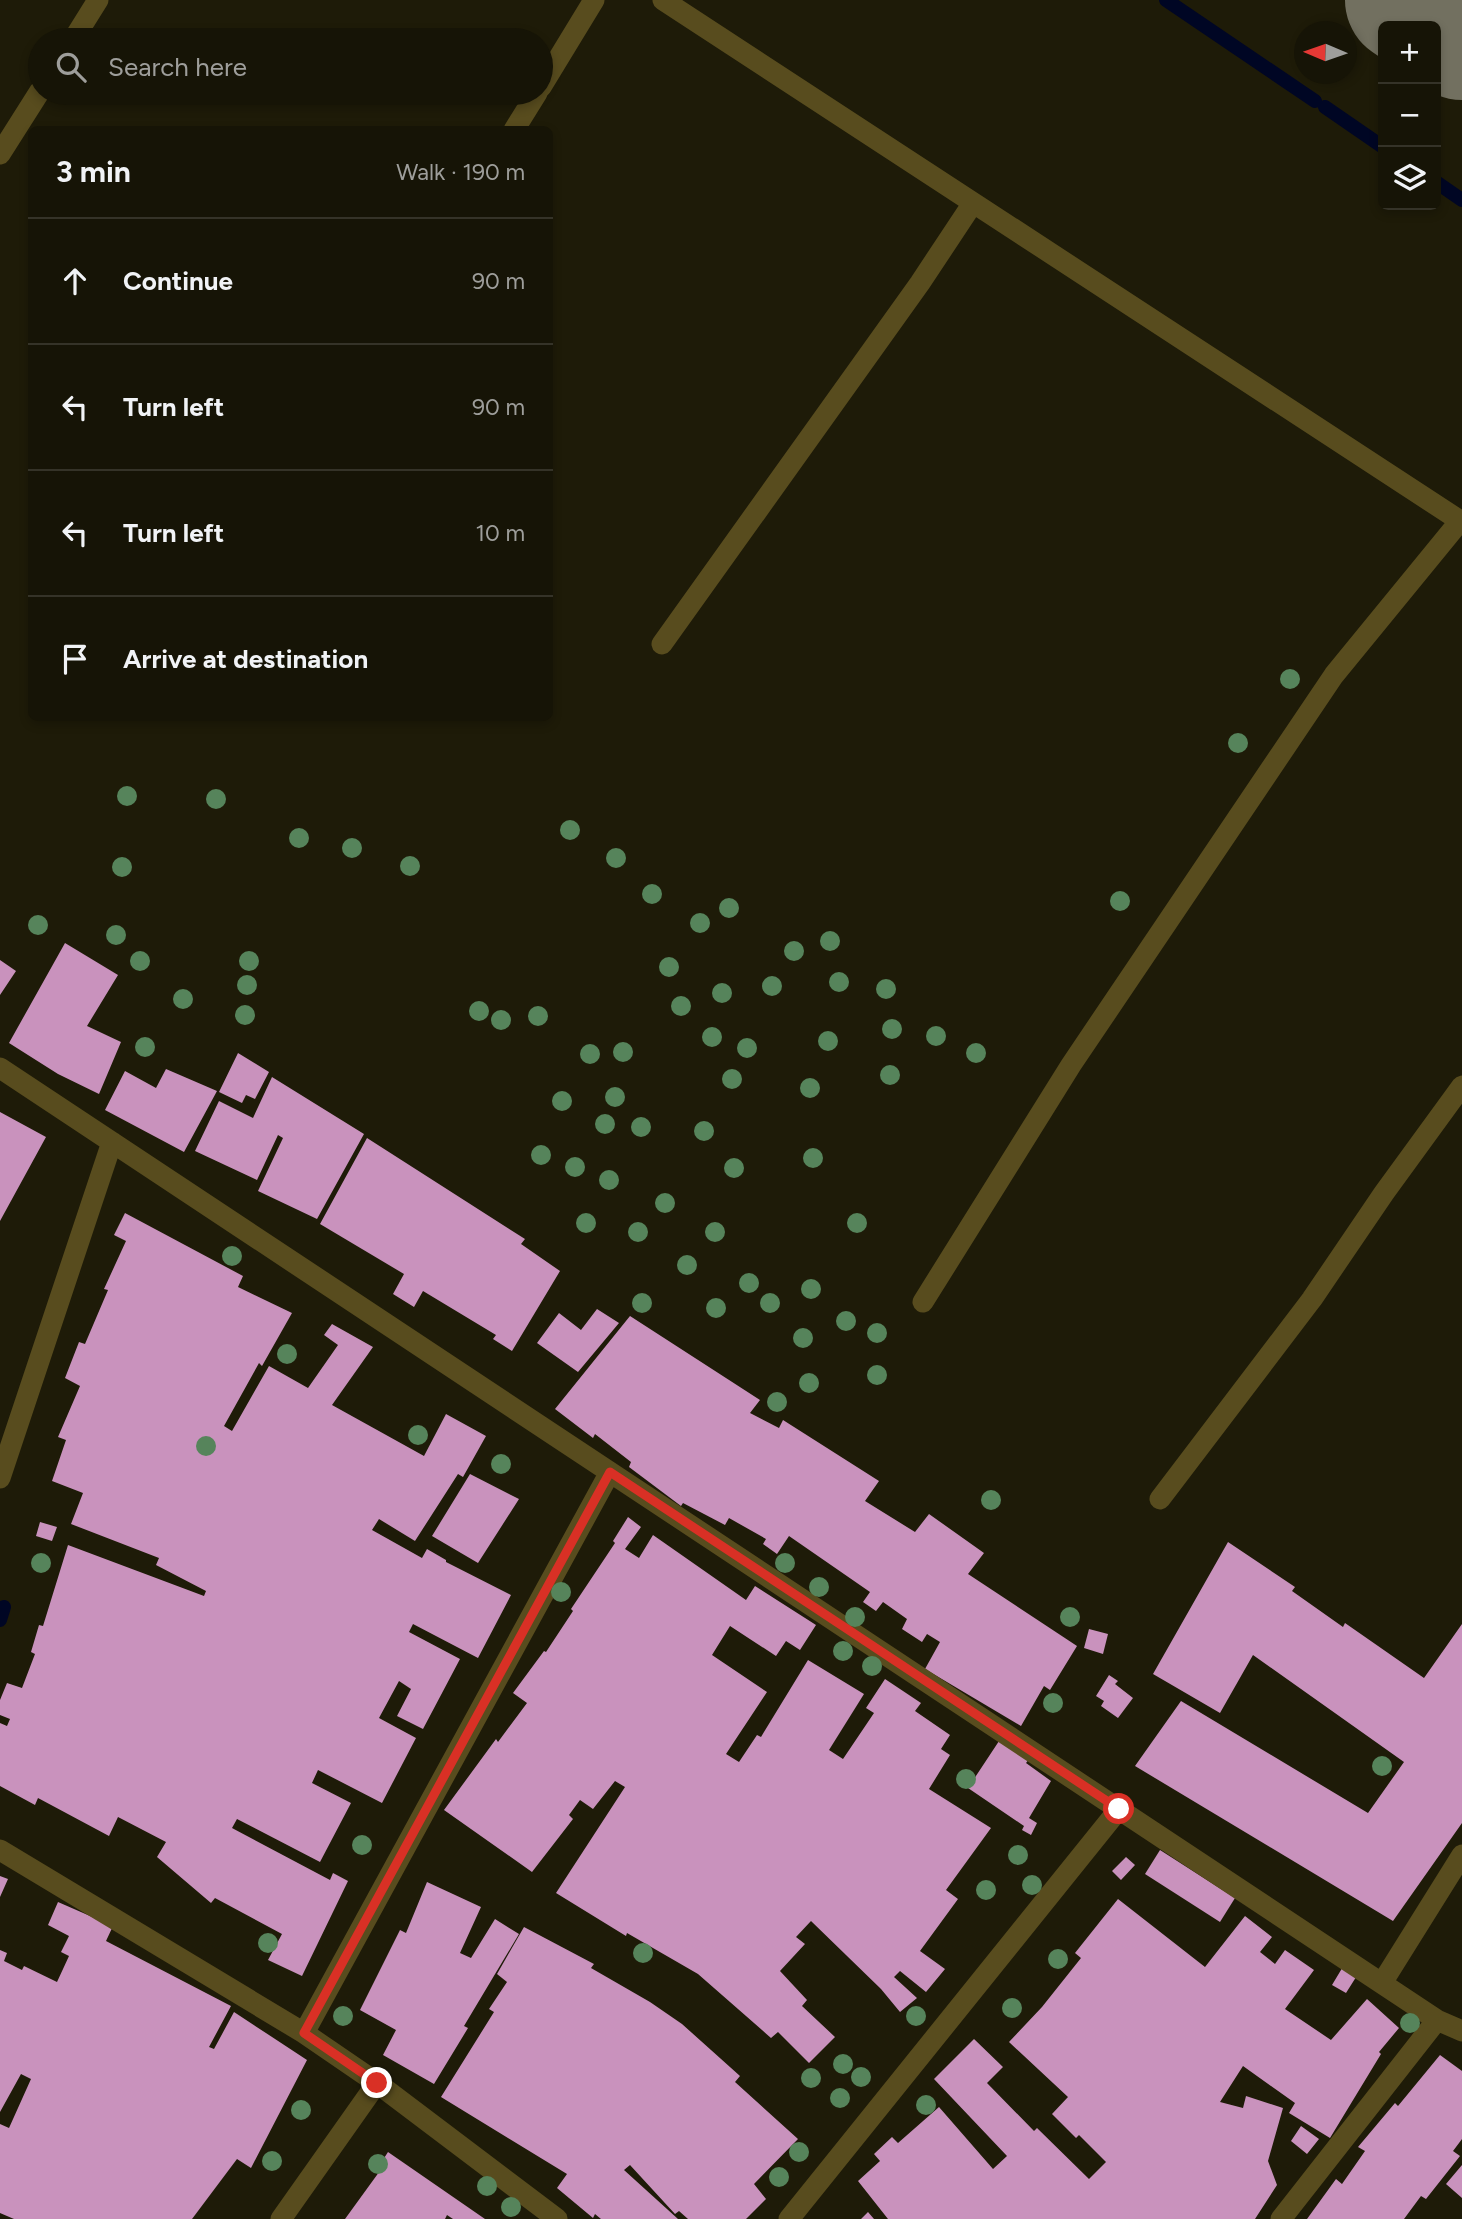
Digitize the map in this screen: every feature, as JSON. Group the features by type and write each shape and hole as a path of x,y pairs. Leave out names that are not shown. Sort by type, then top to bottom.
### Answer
{"street":[{"path":"80,28 98,0"},
{"path":"553,67 594,0"},
{"path":"663,0 1461,521 1334,675 1071,1065 923,1303"},
{"path":"0,154 31,105"},
{"path":"516,126 530,105"},
{"path":"662,644 920,283 973,202"},
{"path":"0,1068 1437,2020 1462,2031"},
{"path":"1160,1499 1312,1299 1384,1193 1462,1086"},
{"path":"0,1478 112,1142"},
{"path":"304,2033 610,1472"},
{"path":"789,2219 1119,1809"},
{"path":"0,1850 304,2033 377,2083 557,2219"},
{"path":"1382,1983 1462,1855"},
{"path":"1281,2219 1437,2020"},
{"path":"281,2219 377,2083"}],"building":[{"path":"65,943 118,975 87,1026 121,1042 99,1094 58,1074 9,1043"},
{"path":"0,960 16,971 0,995"},
{"path":"238,1053 269,1072 255,1099 246,1095 242,1103 219,1092"},
{"path":"166,1069 217,1091 184,1152 105,1110 125,1071 156,1088"},
{"path":"272,1077 364,1134 317,1219 258,1191 283,1138 278,1135 257,1180 195,1151 219,1101 253,1118"},
{"path":"0,1112 46,1137 0,1221"},
{"path":"367,1138 525,1239 521,1244 560,1271 512,1351 493,1339 496,1335 423,1291 414,1307 393,1294 404,1274 320,1224"},
{"path":"125,1213 243,1276 238,1287 292,1313 262,1366 259,1363 224,1426 232,1431 269,1366 308,1388 338,1345 324,1335 332,1324 373,1347 332,1405 424,1456 446,1414 486,1436 463,1477 458,1474 415,1541 379,1519 372,1530 422,1558 427,1549 446,1562 511,1595 478,1658 413,1624 409,1632 460,1659 423,1729 397,1716 411,1689 399,1681 379,1718 416,1738 382,1803 318,1770 312,1783 351,1803 320,1862 237,1819 232,1828 330,1880 333,1873 348,1881 302,1976 268,1960 282,1934 215,1898 211,1903 157,1857 166,1842 118,1817 109,1836 38,1798 35,1805 0,1786 0,1723 7,1726 10,1719 0,1715 0,1700 7,1683 22,1688 35,1654 31,1652 39,1625 43,1626 68,1545 204,1596 206,1591 156,1565 159,1558 71,1524 83,1493 52,1481 66,1440 58,1437 80,1386 65,1378 79,1342 85,1344 108,1290 104,1289 126,1241 114,1235"},
{"path":"597,1309 619,1323 578,1372 537,1343 559,1313 581,1330"},
{"path":"630,1316 760,1400 750,1413 779,1428 783,1420 879,1481 865,1501 915,1532 929,1514 984,1553 968,1574 1077,1646 1050,1690 1044,1686 1021,1726 925,1669 940,1642 927,1634 922,1642 902,1629 907,1619 883,1602 876,1611 863,1602 870,1592 789,1536 777,1554 763,1544 766,1539 729,1518 725,1525 683,1503 681,1506 629,1467 631,1462 595,1434 593,1438 555,1409"},
{"path":"470,1474 519,1499 478,1563 432,1536"},
{"path":"628,1517 641,1527 625,1549 639,1558 653,1535 746,1600 755,1586 816,1625 800,1650 786,1641 776,1656 730,1626 712,1655 767,1692 726,1754 739,1762 757,1735 761,1737 808,1660 864,1694 829,1750 843,1759 874,1713 866,1708 885,1679 921,1703 915,1711 950,1735 941,1749 950,1755 929,1789 991,1828 946,1890 958,1899 920,1951 945,1969 926,1992 900,1971 894,1977 917,1998 900,2012 881,1989 811,1921 796,1937 805,1944 780,1971 807,2000 802,2006 835,2037 809,2063 778,2032 771,2038 698,1974 627,1933 626,1936 556,1893 625,1787 615,1781 593,1809 580,1800 569,1815 573,1819 532,1872 444,1810 496,1739 498,1742 527,1703 513,1693 544,1651 546,1652 573,1611 571,1609 615,1543 613,1541"},
{"path":"40,1522 57,1527 52,1541 36,1536"},
{"path":"1228,1542 1295,1587 1292,1591 1343,1627 1345,1623 1424,1678 1462,1624 1462,1823 1393,1921 1135,1766 1181,1701 1368,1813 1404,1762 1253,1655 1220,1713 1153,1674"},
{"path":"1089,1629 1108,1634 1103,1654 1084,1648"},
{"path":"1109,1675 1118,1681 1115,1684 1133,1698 1118,1718 1101,1706 1104,1701 1096,1696"},
{"path":"1003,1735 1033,1754 1026,1763 1051,1781 1029,1818 1037,1823 1031,1835 1022,1830 1024,1826 968,1788"},
{"path":"1160,1850 1235,1898 1220,1922 1145,1874"},
{"path":"1126,1857 1135,1865 1121,1880 1112,1871"},
{"path":"0,1876 8,1879 0,1897"},
{"path":"427,1882 481,1907 460,1953 471,1958 495,1919 519,1934 464,2026 468,2028 434,2084 383,2055 396,2030 360,2010 400,1930 406,1933"},
{"path":"1118,1899 1205,1967 1245,1916 1272,1937 1260,1952 1275,1964 1285,1950 1314,1970 1285,2009 1331,2040 1367,1999 1399,2028 1379,2052 1381,2054 1330,2138 1289,2113 1295,2103 1243,2066 1220,2102 1243,2108 1246,2096 1283,2108 1268,2161 1277,2185 1255,2219 888,2219 858,2181 880,2161 874,2154 892,2137 898,2143 939,2107 993,2169 1007,2156 934,2079 974,2039 1003,2067 987,2083 1034,2131 1037,2128 1089,2179 1106,2162 1079,2135 1076,2138 1052,2114 1068,2097 1009,2042 1042,2007 1081,1958 1075,1953"},
{"path":"58,1902 113,1926 106,1941 231,2006 209,2047 214,2049 234,2012 307,2060 251,2168 237,2159 192,2219 14,2219 0,2213 0,2124 9,2128 31,2079 21,2074 0,2112 0,1950 7,1953 4,1961 22,1970 24,1966 57,1982 69,1956 61,1952 69,1936 48,1925"},
{"path":"524,1927 594,1964 591,1968 682,2024 740,2076 735,2082 798,2139 754,2184 766,2199 746,2219 688,2219 679,2211 675,2214 630,2165 624,2170 678,2219 601,2219 595,2214 593,2218 557,2188 567,2174 441,2097 494,2012 489,2009 507,1982 497,1974"},
{"path":"1344,1965 1358,1974 1346,1993 1332,1985"},
{"path":"1440,2055 1462,2071 1462,2139 1453,2151 1460,2156 1426,2199 1421,2196 1404,2219 1307,2219 1336,2179 1342,2184 1365,2151 1358,2147 1395,2103 1398,2106"},
{"path":"1301,2126 1319,2139 1307,2154 1291,2141"},
{"path":"388,2152 485,2219 453,2219 447,2215 445,2219 345,2219 382,2168 379,2166"},
{"path":"1462,2165 1462,2198 1446,2184"},
{"path":"868,2212 874,2219 861,2219"}],"waterway":[{"path":"1166,0 1315,101"},
{"path":"1325,107 1378,144"},
{"path":"1441,185 1462,200"},
{"path":"0,1620 4,1607"}],"taxiway":[{"path":"1408,0 1462,37"}],"route":[{"path":"377,2083 304,2033 610,1472 1119,1809"}]}
